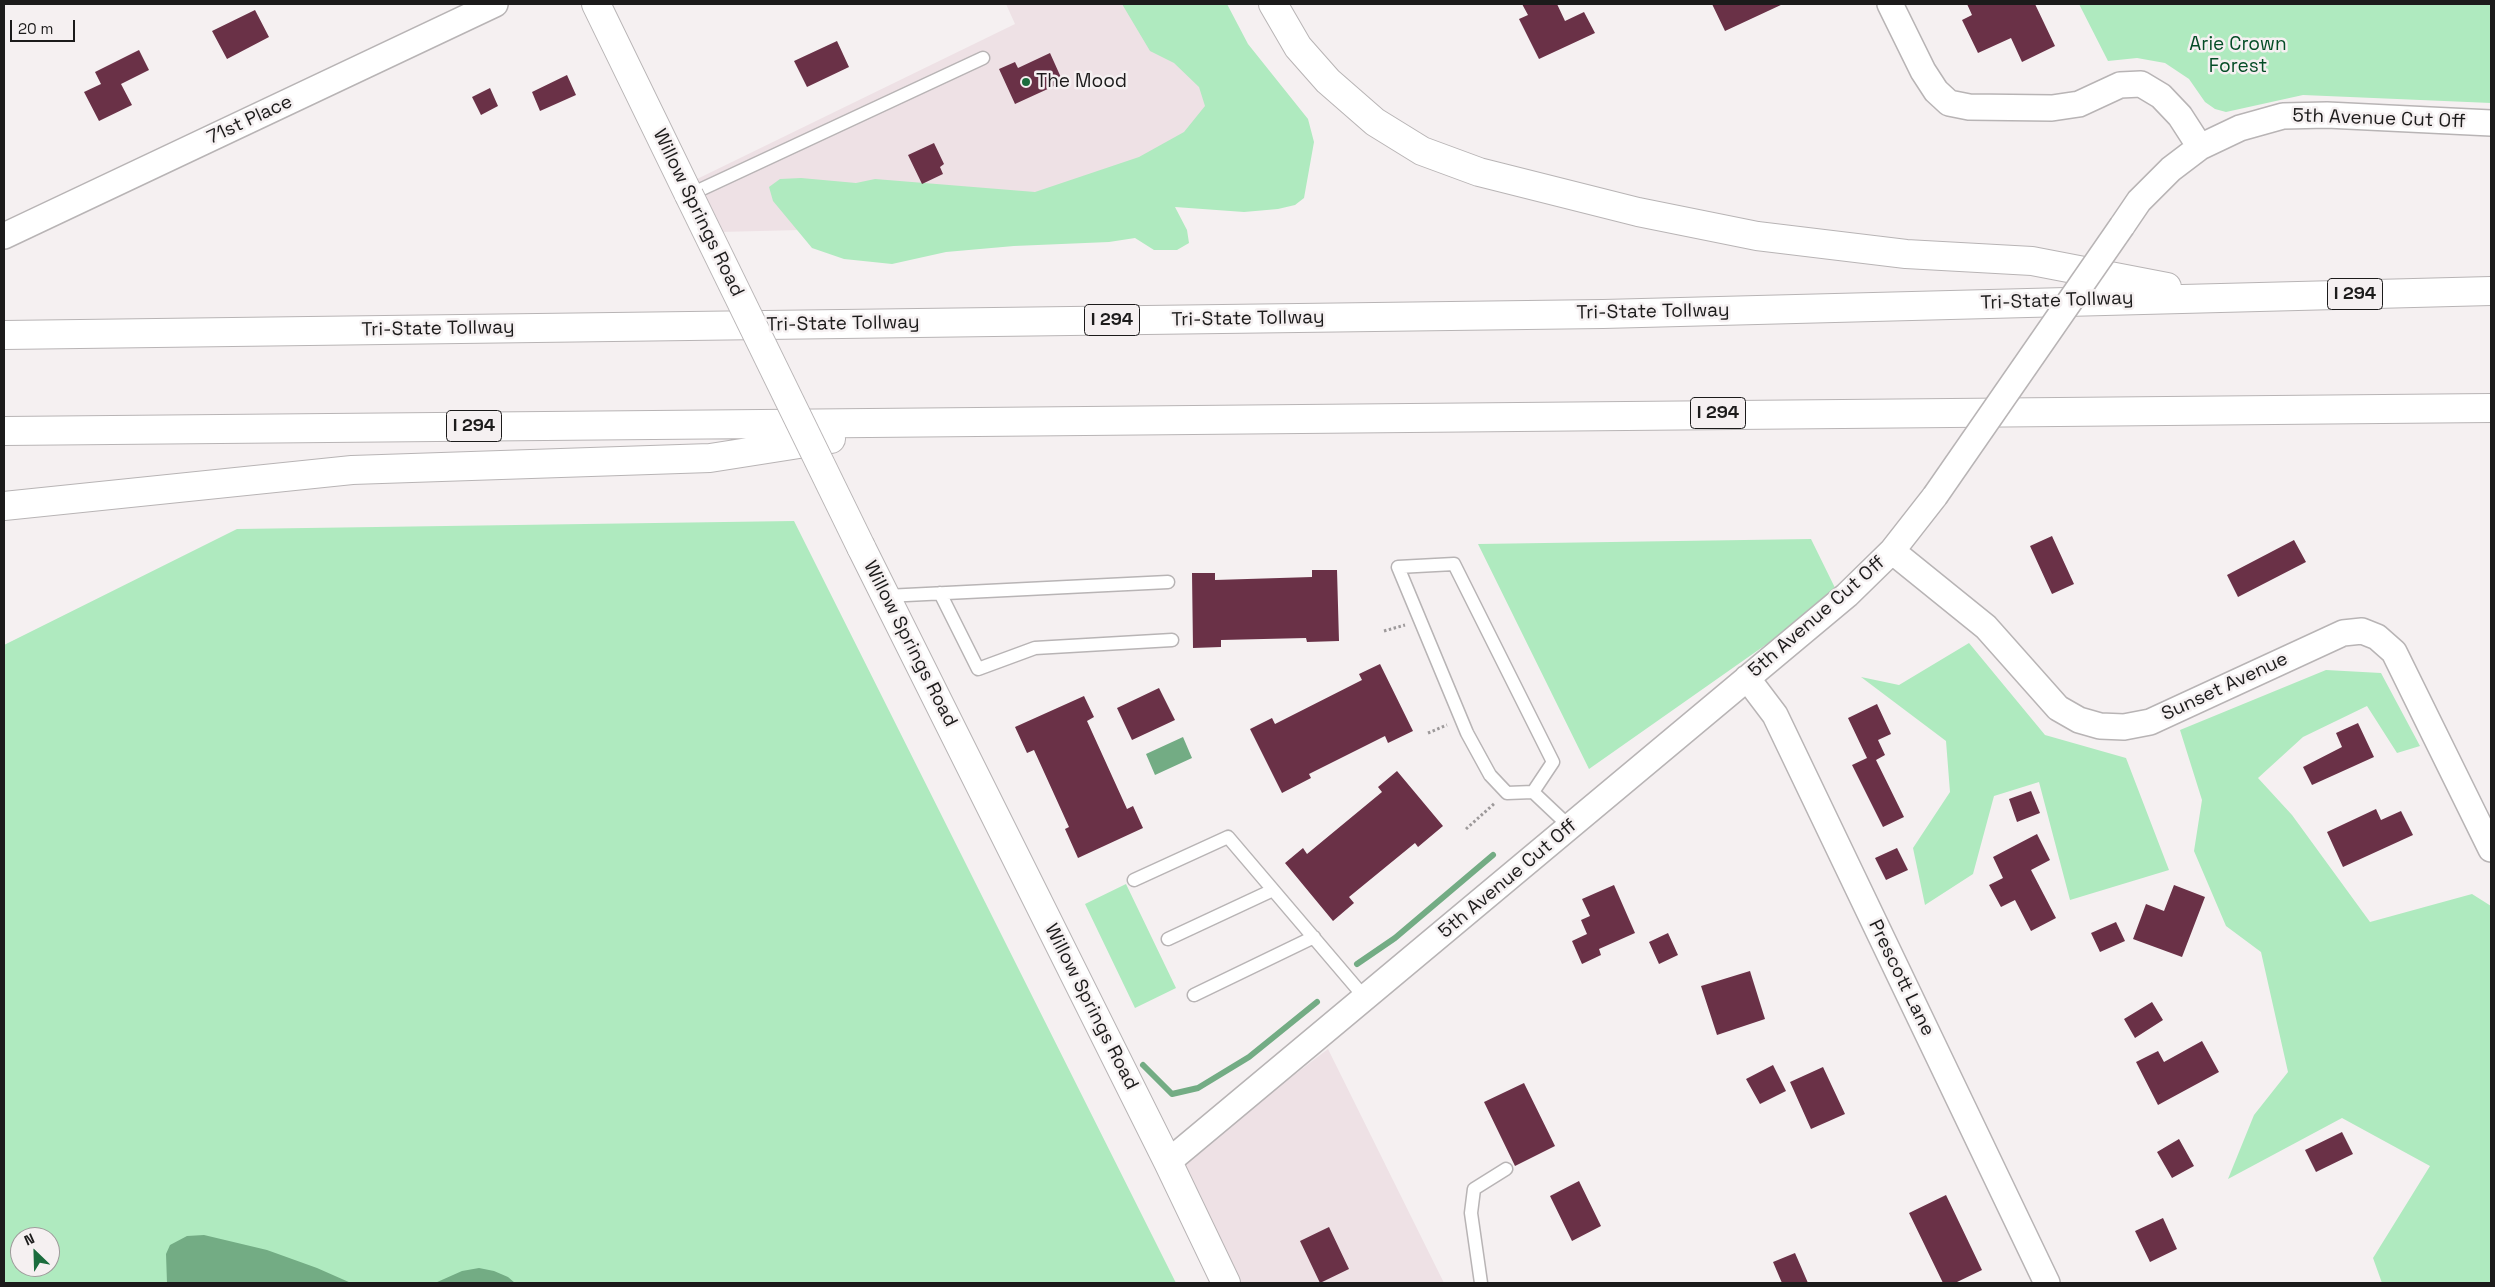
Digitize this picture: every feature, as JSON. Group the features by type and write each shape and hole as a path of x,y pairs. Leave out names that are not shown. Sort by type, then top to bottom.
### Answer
{"main road":[{"name":"Willow Springs Road","path":"596,4 861,547 1168,1162 1226,1283"},
{"path":"1273,4 1298,47 1328,80 1375,122 1422,150 1479,172 1638,212 1757,236 1906,254 2032,261 2220,297"},
{"name":"Tri-State Tollway","path":"4,335 1593,314 2491,291"},
{"name":"I 294","path":"4,431 2491,408"},
{"path":"4,506 352,470 710,458 945,421"}],"street":[{"name":"71st Place","path":"4,236 495,4"},
{"path":"1890,4 1923,71 1936,91 1949,103 1969,107 2052,108 2079,104 2120,85 2142,84 2161,96 2180,116 2200,147"},
{"name":"5th Avenue Cut Off","path":"1168,1162 1366,999 1847,595 1892,551 1935,496 2139,200 2171,169 2200,147 2240,128 2283,116 2328,115 2491,123"},
{"name":"Sunset Avenue","path":"1892,551 1986,627 2058,708 2079,720 2100,726 2124,727 2150,722 2343,633 2362,630 2377,637 2394,652 2491,849"},
{"name":"Prescott Lane","path":"1748,678 1775,715 2047,1283"}],"lane":[{"path":"689,195 983,58"},
{"path":"1533,792 1553,762 1454,564 1398,567 1467,733 1490,775 1507,793 1533,792 1570,826"},
{"path":"886,596 1168,582"},
{"path":"940,593 978,669 1035,648 1172,640"},
{"path":"1134,880 1228,837 1366,999"},
{"path":"1168,940 1273,890"},
{"path":"1194,995 1314,938"},
{"path":"1481,1283 1471,1213 1474,1189 1506,1169"}],"path":[{"path":"1466,829 1507,793"}],"shaded area":[{"path":"1006,4 1203,4 1259,140 1177,187 1168,221 719,232 695,180 1015,24"},
{"path":"1183,737 1192,758 1155,775 1146,754"},
{"path":"1328,1049 1444,1283 1238,1283 1180,1162"},
{"path":"204,1235 267,1250 317,1268 351,1283 167,1283 166,1254 170,1245 187,1236"},
{"path":"479,1268 494,1271 508,1277 515,1283 435,1283 462,1271"}],"green space":[{"path":"1122,4 1227,4 1248,44 1308,119 1314,142 1304,198 1295,205 1278,209 1244,212 1175,207 1187,230 1189,243 1177,250 1154,250 1135,238 1109,242 1014,246 946,252 892,264 844,259 812,248 773,201 769,187 780,179 801,178 856,183 875,179 1035,192 1139,157 1184,132 1205,106 1199,87 1174,63 1150,51"},
{"name":"Arie Crown Forest","path":"2079,4 2491,4 2491,103 2303,95 2226,112 2215,109 2205,102 2189,79 2165,63 2137,58 2108,61"},
{"path":"794,521 1176,1283 4,1283 4,645 237,529"},
{"path":"1811,539 1838,594 1589,769 1478,544"},
{"path":"1969,643 2045,735 2126,758 2169,870 2070,900 2039,782 1994,796 1973,874 1925,905 1913,848 1950,792 1946,741 1861,677 1899,685"},
{"path":"2326,670 2381,673 2420,746 2397,753 2367,706 2303,737 2258,778 2292,815 2370,922 2472,894 2491,906 2491,1283 2382,1283 2373,1258 2430,1166 2342,1118 2228,1179 2254,1115 2288,1072 2261,952 2226,926 2194,851 2202,800 2180,730"},
{"path":"1126,884 1176,988 1135,1008 1085,904"}],"building":[{"path":"1522,4 1557,4 1565,21 1584,12 1595,33 1539,59 1519,19 1528,15"},
{"path":"1712,4 1783,4 1725,31"},
{"path":"1967,4 2035,4 2055,46 2022,62 2011,38 1978,53 1962,20 1972,15"},
{"path":"255,10 269,37 227,59 212,31"},
{"path":"837,41 849,67 807,87 794,61"},
{"path":"139,50 149,70 121,84 132,105 99,121 84,92 101,84 95,72"},
{"path":"1050,53 1063,82 1015,104 999,69 1015,62 1018,68"},
{"path":"567,75 576,95 540,111 532,92"},
{"path":"490,88 498,106 481,115 472,97"},
{"path":"934,143 944,164 940,167 943,174 922,184 908,155"},
{"path":"2052,536 2074,584 2052,594 2030,546"},
{"path":"2294,540 2306,562 2238,597 2227,575"},
{"path":"1312,570 1337,570 1339,641 1307,642 1306,638 1221,640 1221,647 1193,648 1192,573 1215,573 1215,580 1312,577"},
{"path":"1380,664 1413,731 1388,743 1385,736 1309,774 1311,778 1282,793 1250,729 1272,718 1275,724 1362,680 1359,674"},
{"path":"1159,688 1175,720 1132,740 1117,708"},
{"path":"1084,696 1094,717 1087,721 1127,809 1133,806 1143,828 1078,858 1065,829 1069,827 1034,750 1027,753 1015,727"},
{"path":"1877,704 1891,734 1878,740 1885,755 1876,760 1904,817 1883,827 1852,765 1867,758 1848,718"},
{"path":"2358,723 2374,757 2312,785 2303,767 2342,747 2336,733"},
{"path":"1397,771 1443,826 1418,847 1415,843 1349,897 1354,903 1333,921 1285,863 1303,848 1307,854 1382,792 1378,787"},
{"path":"2031,791 2040,813 2017,822 2009,799"},
{"path":"2376,809 2381,820 2401,811 2413,835 2343,867 2327,832"},
{"path":"2037,834 2050,860 2031,870 2056,918 2031,931 2015,900 2001,907 1989,885 2003,878 1993,857"},
{"path":"1897,848 1908,870 1886,880 1875,858"},
{"path":"1614,885 1635,933 1599,949 1601,955 1582,964 1572,941 1587,934 1581,920 1590,916 1582,899"},
{"path":"2174,885 2205,897 2182,957 2133,939 2146,904 2164,911"},
{"path":"2116,922 2125,941 2100,952 2091,933"},
{"path":"1668,933 1678,955 1659,964 1649,942"},
{"path":"1750,971 1765,1019 1717,1035 1701,986"},
{"path":"2152,1002 2163,1020 2135,1038 2124,1019"},
{"path":"2202,1041 2219,1072 2158,1105 2136,1062 2158,1051 2164,1062"},
{"path":"1773,1065 1786,1091 1760,1104 1746,1079"},
{"path":"1823,1067 1845,1114 1811,1129 1790,1082"},
{"path":"1524,1083 1555,1146 1515,1166 1484,1102"},
{"path":"2342,1132 2353,1154 2316,1172 2305,1150"},
{"path":"2179,1139 2194,1166 2172,1178 2157,1152"},
{"path":"1579,1181 1601,1226 1572,1241 1550,1196"},
{"path":"1946,1195 1982,1270 1955,1283 1943,1283 1909,1213"},
{"path":"2163,1218 2177,1249 2150,1262 2135,1231"},
{"path":"1329,1227 1349,1269 1320,1283 1300,1241"},
{"path":"1795,1253 1808,1283 1782,1283 1773,1262"}],"waterway":[{"path":"1357,964 1395,938 1493,855"},
{"path":"1143,1065 1172,1094 1198,1088 1249,1057 1317,1002"}],"place":[{"name":"The Mood","path":"1026,82"}]}
